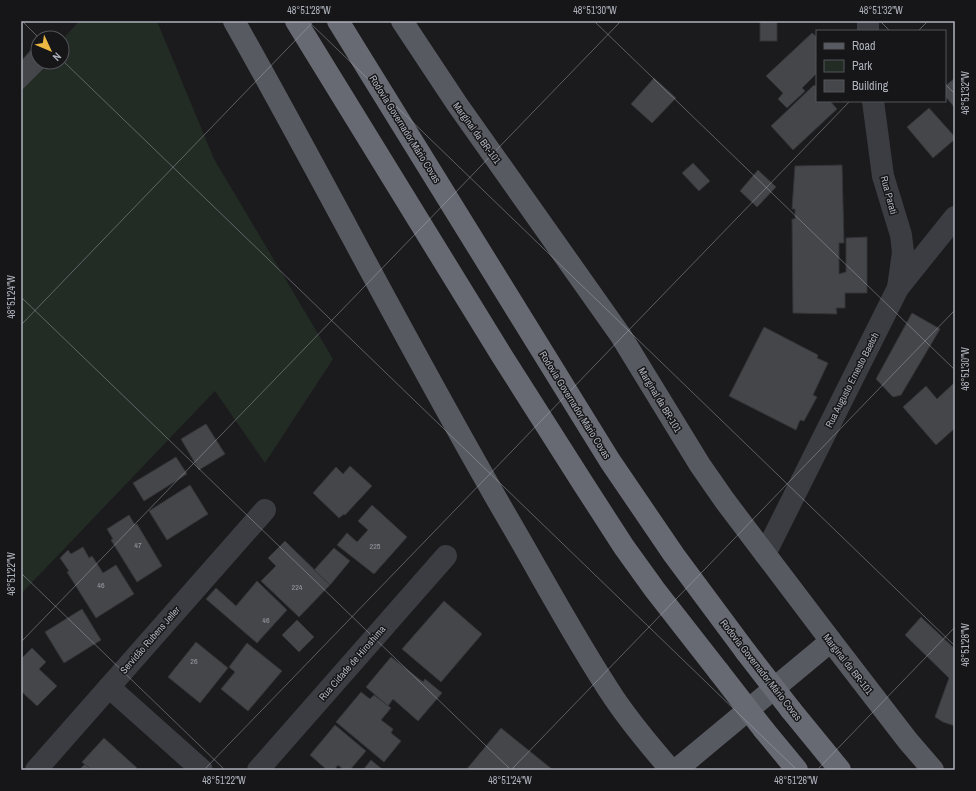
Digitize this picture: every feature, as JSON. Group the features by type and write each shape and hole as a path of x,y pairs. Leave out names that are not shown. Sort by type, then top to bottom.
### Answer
{"highway":[{"path":"296,21 494,343 624,547 688,634 796,770"},
{"name":"Rodovia Governador Mário Covas","path":"338,21 614,467 670,549 746,652 840,770"}],"main road":[{"path":"234,21 452,422 507,518 615,700 640,734 670,770"},
{"name":"Marginal da BR-101","path":"402,21 456,104 621,336 700,465 831,641 932,770"},
{"path":"676,770 831,641"}],"street":[{"name":"Rua Parati","path":"873,102 883,176 901,235 903,252 898,288"},
{"name":"Rua Augusto Ernesto Baetch","path":"765,554 898,288 951,226"},
{"name":"Servidão Rubens Jeller","path":"36,770 265,510"},
{"name":"Rua Cidade de Hiroshima","path":"258,770 446,556"},
{"path":"109,687 202,770"}],"green space":[{"path":"79,21 157,21 214,159 333,359 265,463 215,391 21,594 21,84 34,70 70,70 70,31"}],"building":[{"path":"760,21 777,21 777,41 760,41"},
{"path":"812,33 816,36 816,74 802,88 805,91 787,108 778,99 783,93 766,76"},
{"path":"30,51 30,70 42,70 21,91 21,61"},
{"path":"654,78 676,98 652,123 631,104"},
{"path":"955,78 955,108 946,97 946,85"},
{"path":"814,85 816,86 816,102 831,102 837,109 793,150 771,126"},
{"path":"929,108 955,137 955,139 933,158 907,127"},
{"path":"693,163 710,181 699,191 682,173"},
{"path":"842,165 844,243 839,243 839,274 846,272 846,238 867,237 867,293 845,293 845,308 836,308 837,314 793,313 792,219 795,219 795,209 792,209 795,166"},
{"path":"758,170 776,187 757,207 740,191"},
{"path":"912,313 940,329 901,395 893,397 876,379"},
{"path":"764,327 818,355 817,358 828,363 813,395 817,397 804,421 800,420 796,430 729,396"},
{"path":"955,382 955,428 936,445 903,407 926,386 937,399"},
{"path":"206,424 225,454 199,470 181,439"},
{"path":"176,457 187,474 144,501 133,483"},
{"path":"350,466 372,486 345,515 344,514 339,518 313,493 336,467 343,474"},
{"path":"190,485 208,514 167,540 149,511"},
{"path":"372,505 407,537 374,574 337,545 347,533 357,542 368,530 358,521"},
{"path":"129,515 135,525 137,524 162,566 137,582 111,540 113,539 107,529"},
{"path":"285,541 330,585 299,617 261,581 276,566 268,558"},
{"path":"83,547 89,558 92,556 103,573 116,565 134,594 96,618 67,572 69,571 60,558 68,550 71,554"},
{"path":"334,548 350,561 330,585 314,570"},
{"path":"257,581 287,610 257,643 206,599 216,588 236,606"},
{"path":"444,601 482,634 441,682 402,649"},
{"path":"82,609 101,640 64,663 45,632"},
{"path":"921,617 955,649 955,726 943,722 935,717 949,678 905,635"},
{"path":"297,620 314,637 299,652 282,635"},
{"path":"196,642 228,668 200,703 168,677"},
{"path":"247,643 282,671 248,711 221,689 235,672 229,667"},
{"path":"32,648 46,662 39,669 57,686 37,706 21,691 21,659"},
{"path":"391,657 423,682 425,679 442,693 418,721 393,699 388,706 366,687"},
{"path":"361,692 370,699 374,695 391,708 381,720 393,729 391,733 401,741 384,762 336,722"},
{"path":"335,725 366,751 350,770 344,770 338,765 334,770 327,770 310,755"},
{"path":"501,728 553,770 466,770"},
{"path":"104,738 137,768 135,770 91,770 82,762"},
{"path":"371,760 383,770 363,770"},
{"path":"85,764 91,770 79,770"}]}
